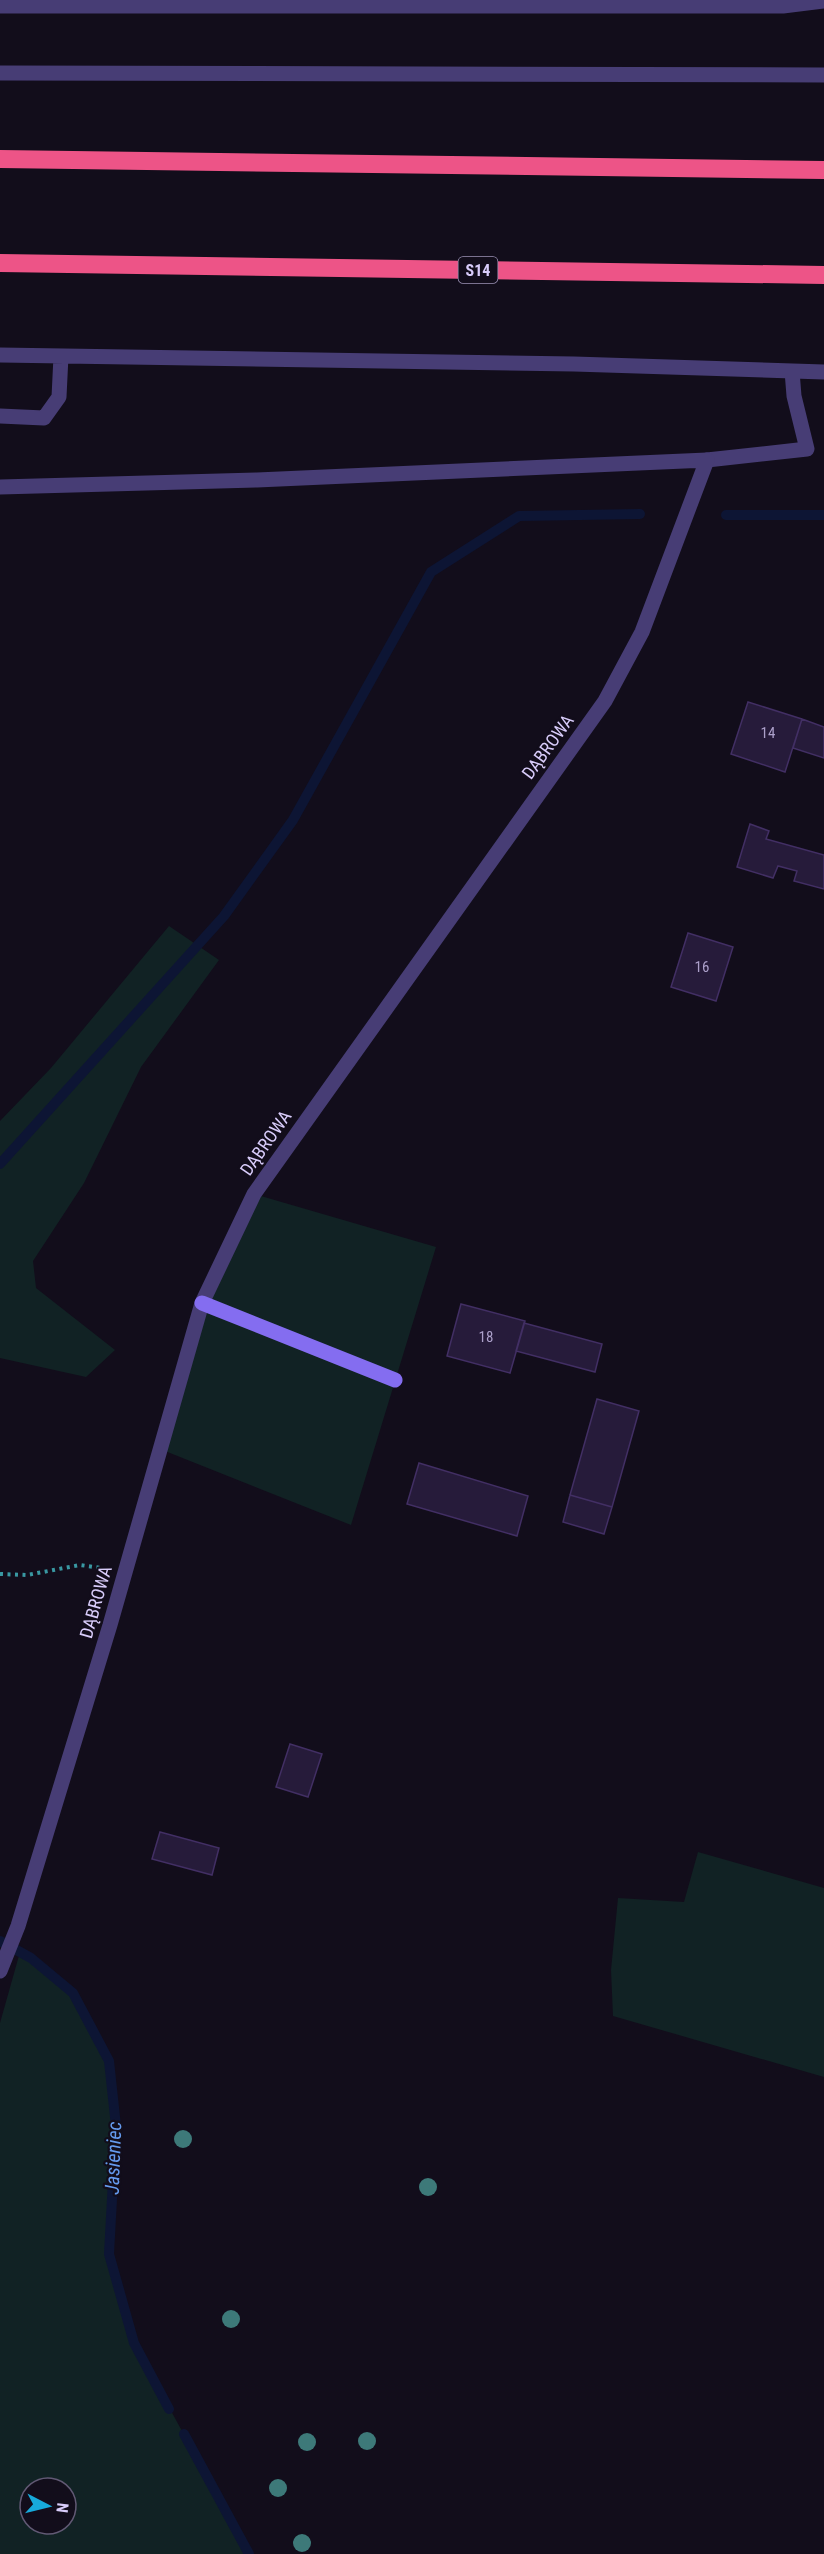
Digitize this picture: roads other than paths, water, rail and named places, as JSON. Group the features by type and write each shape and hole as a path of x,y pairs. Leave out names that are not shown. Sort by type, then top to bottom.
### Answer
{"highway":[{"path":"0,159 824,170"},
{"name":"S14","path":"0,263 824,274"}],"street":[{"path":"0,6 783,6 824,2"},
{"path":"0,73 824,75"},
{"path":"0,355 574,364 824,372"},
{"path":"0,416 44,418 58,398 61,356"},
{"path":"0,487 269,480 706,460 807,449 794,396 792,371"},
{"name":"DĄBROWA","path":"1,1969 18,1926 126,1572 202,1303 254,1194 605,701 642,633 706,460"},
{"path":"202,1303 395,1380"}],"waterway":[{"path":"0,1164 224,916 293,820 431,572 519,516 640,514"},
{"path":"726,515 824,515"},
{"name":"Jasieniec","path":"0,1941 31,1958 73,1993 109,2061 116,2126 109,2254 134,2343 169,2409"},
{"name":"Jasieniec","path":"184,2434 249,2554"}]}
